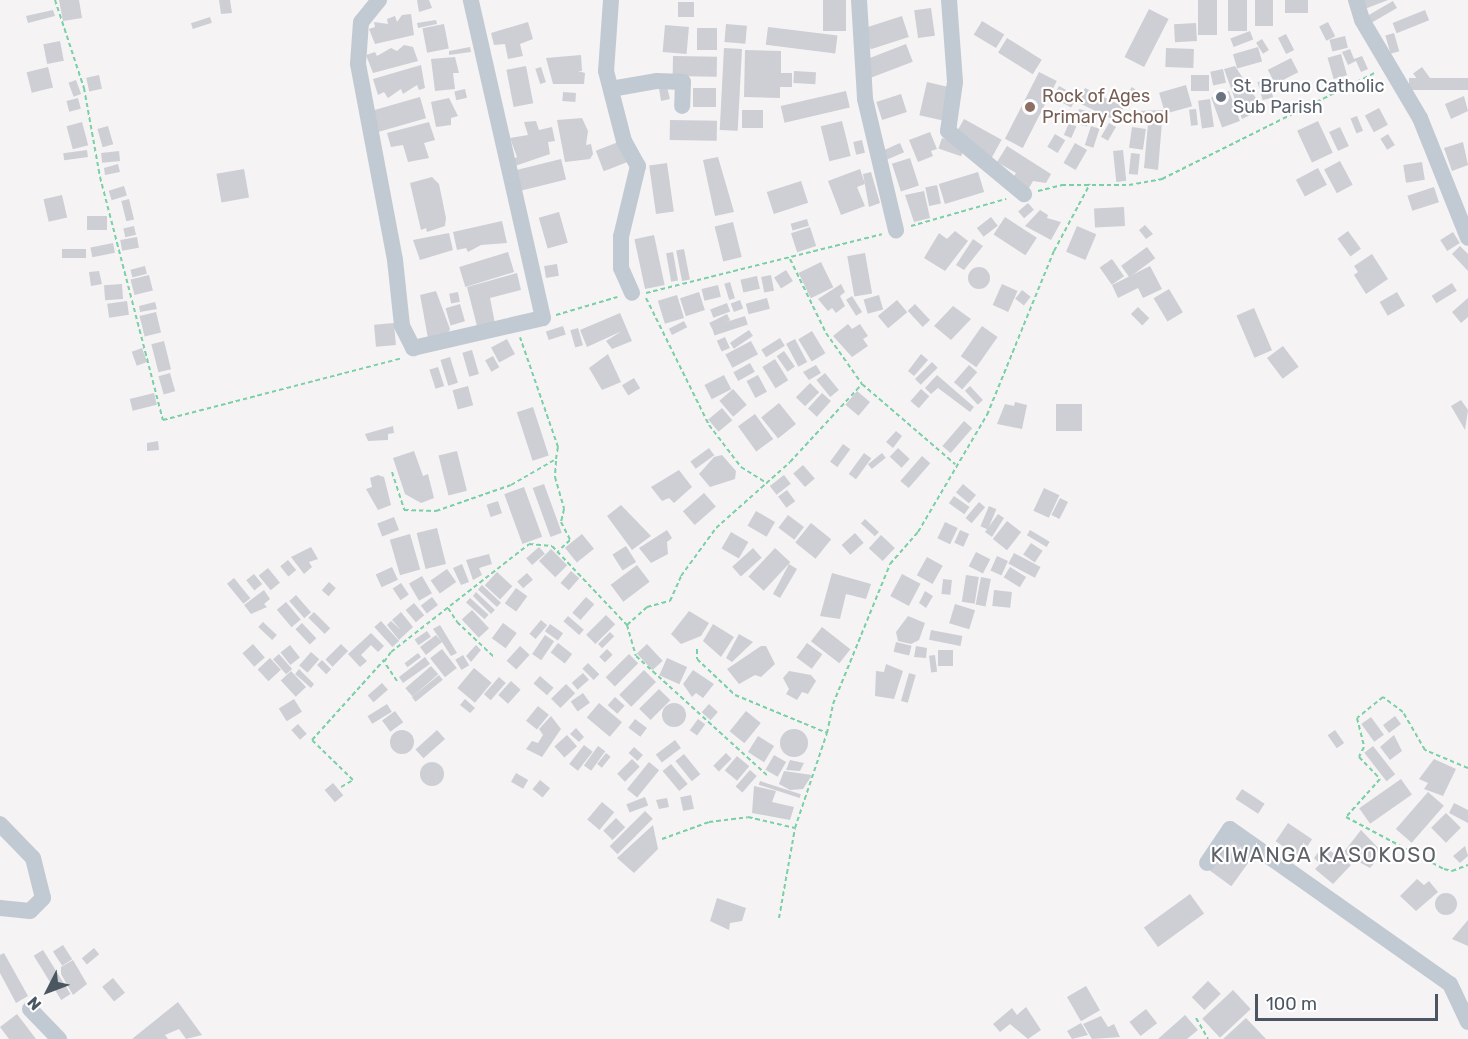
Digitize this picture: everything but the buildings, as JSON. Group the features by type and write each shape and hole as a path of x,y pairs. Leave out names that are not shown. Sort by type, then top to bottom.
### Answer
{"street":[{"path":"379,0 361,22 358,64 395,260 402,326 413,348 543,318 471,0"},
{"path":"611,0 605,54 624,141 638,166 621,237 621,268 638,293"},
{"path":"859,0 865,99 896,230"},
{"path":"949,0 955,82 948,131 1024,194"},
{"path":"1356,0 1388,67 1420,118 1468,238"},
{"path":"611,89 657,81 683,82 682,106"},
{"path":"0,824 33,858 43,898 30,911 0,908"},
{"path":"1207,863 1230,829 1450,984 1468,1022"},
{"path":"30,1009 59,1039"}],"path":[{"path":"55,0 84,88 100,177 163,420 400,359 413,348"},
{"path":"543,318 638,293 790,259 1062,185 1130,185 1162,179 1388,67"},
{"path":"779,918 795,828 827,734 833,704 890,564 934,507 955,464 999,392 1054,251 1090,184"},
{"path":"790,259 826,333 862,384 955,464"},
{"path":"638,293 709,425 741,467 767,483"},
{"path":"516,326 558,447 555,477 564,509 561,522 570,540 558,550"},
{"path":"627,625 647,607 670,601 681,576 716,528 767,483 862,384"},
{"path":"392,472 404,510 436,511 511,485 556,459"},
{"path":"341,787 353,780 312,740 384,660 520,548 539,543 558,550 627,625 636,656 767,775"},
{"path":"448,608 457,622 493,656"},
{"path":"697,649 697,659 735,695 827,734"},
{"path":"384,660 397,681"},
{"path":"1468,768 1425,750 1403,712 1383,697 1357,718 1364,747 1359,757 1380,779 1346,817 1443,869 1452,871 1468,865"},
{"path":"662,839 709,822 748,817 795,828"},
{"path":"1196,1018 1208,1039"}],"place":[{"name":"St. Bruno Catholic Sub Parish","path":"1221,97"},
{"name":"Rock of Ages Primary School","path":"1030,107"}],"district":[{"name":"KIWANGA KASOKOSO","path":"1324,855"}]}
